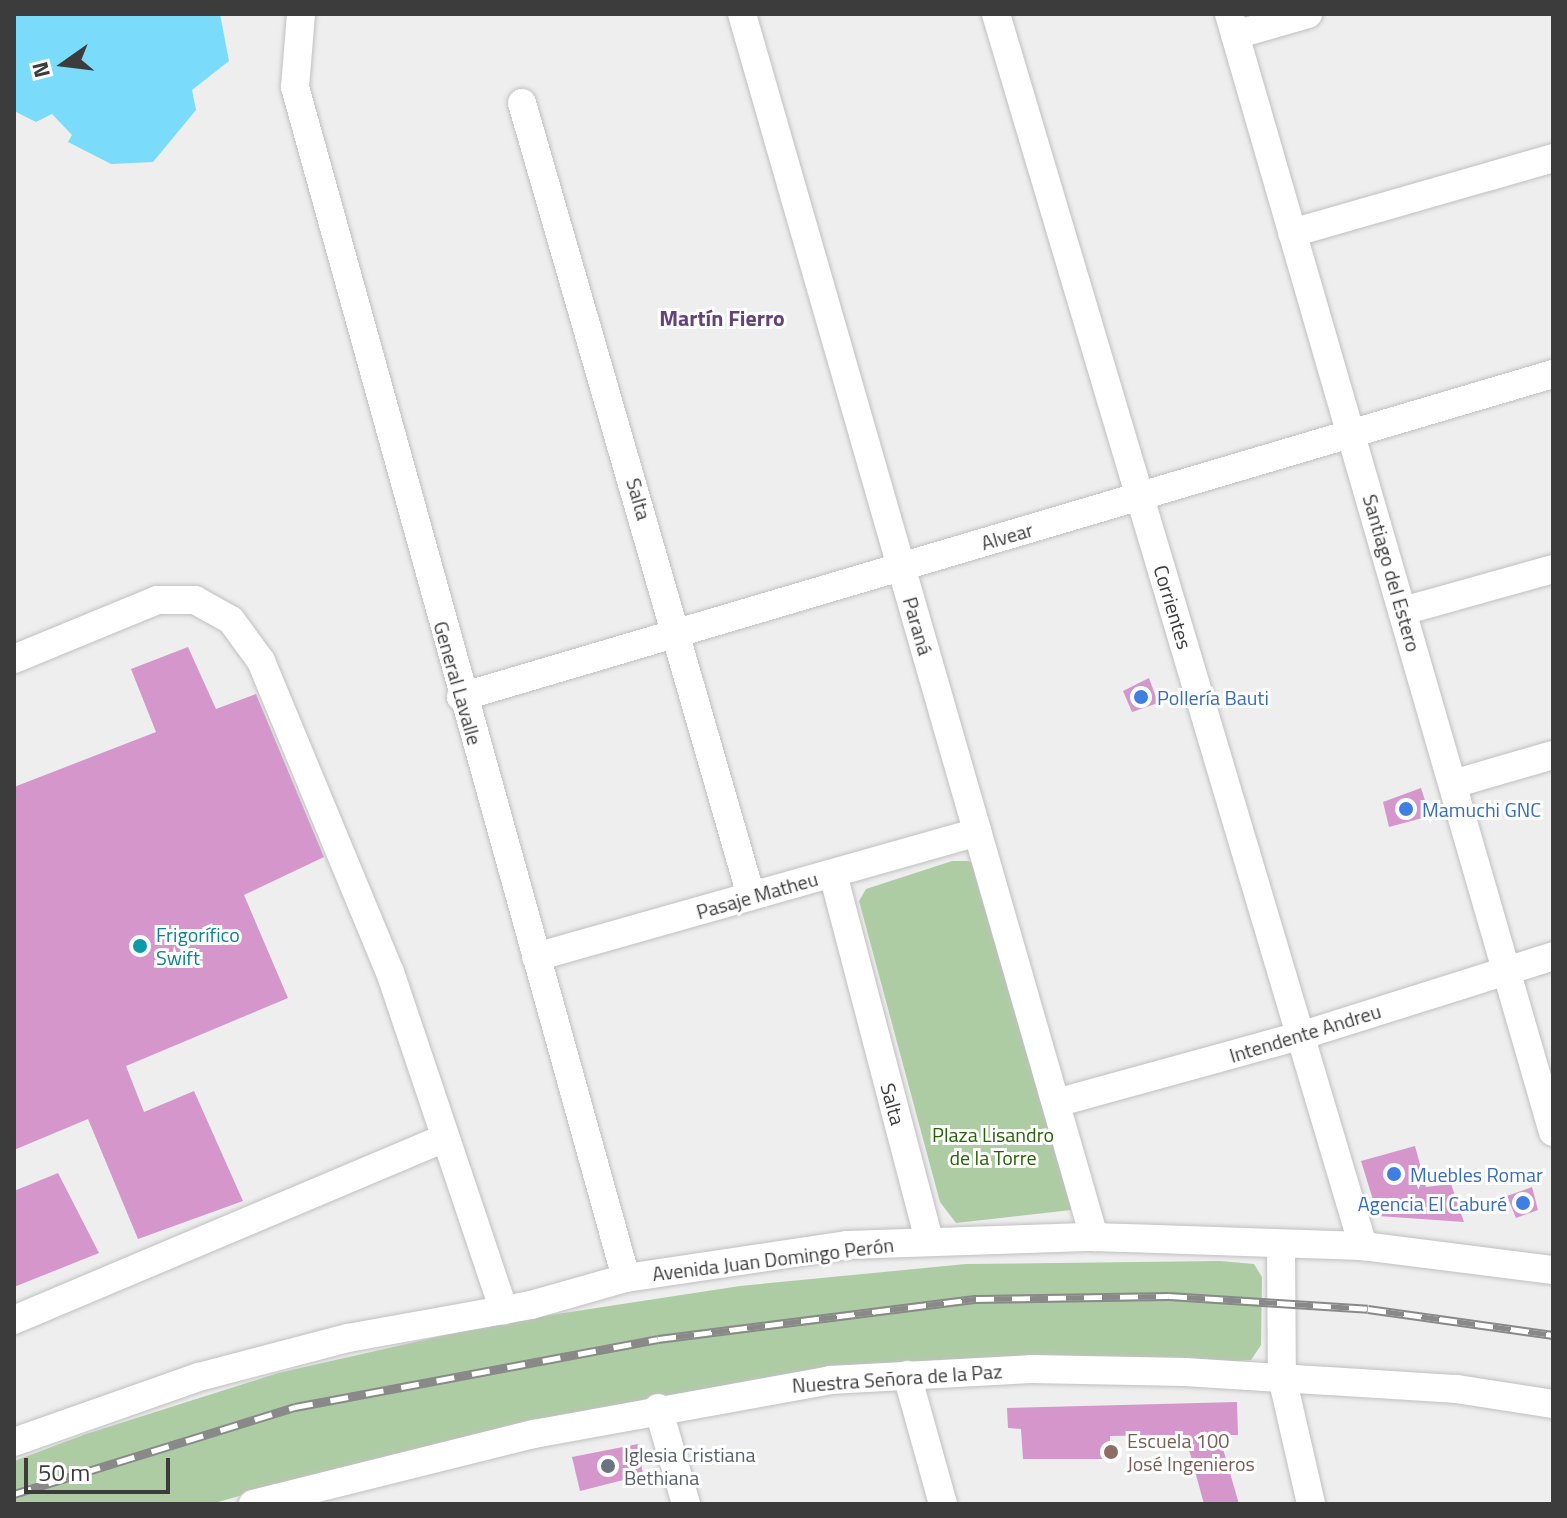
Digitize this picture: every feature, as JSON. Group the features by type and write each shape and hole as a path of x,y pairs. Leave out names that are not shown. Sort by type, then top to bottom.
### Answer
{"street":[{"name":"General Lavalle","path":"301,14 295,87 461,697 626,1278"},
{"name":"Paraná","path":"742,14 1094,1237"},
{"name":"Corrientes","path":"996,14 1363,1246"},
{"path":"1232,24 1308,14"},
{"name":"Santiago del Estero","path":"1232,24 1553,1132"},
{"name":"Salta","path":"522,103 678,633 751,896"},
{"path":"1292,233 1553,158"},
{"name":"Alvear","path":"461,697 1553,374"},
{"path":"1403,611 1553,569"},
{"path":"14,659 157,600 195,600 231,620 261,661 384,958 441,1140 504,1310"},
{"path":"1453,784 1553,755"},
{"name":"Pasaje Matheu","path":"536,957 978,832"},
{"name":"Salta","path":"833,874 929,1241"},
{"name":"Intendente Andreu","path":"1056,1103 1300,1036 1553,956"},
{"path":"14,1320 441,1140"},
{"name":"Avenida Juan Domingo Perón","path":"14,1442 199,1377 348,1338 504,1310 626,1278 847,1245 1094,1237 1281,1246 1363,1246 1553,1270"},
{"path":"1281,1246 1282,1377 1311,1504"},
{"name":"Nuestra Señora de la Paz","path":"259,1503 658,1408 830,1380 1031,1369 1282,1377 1457,1389 1553,1404"},
{"path":"907,1375 943,1504"},
{"path":"658,1408 686,1504"}],"green space":[{"name":"Plaza Lisandro de la Torre","path":"952,861 969,861 981,872 1076,1196 1071,1210 956,1223 940,1202 859,901 866,889"},
{"path":"1220,1261 1254,1264 1262,1277 1261,1345 1251,1360 598,1410 338,1468 211,1504 14,1504 14,1461 86,1434 278,1373 499,1323 740,1286 966,1264"}],"water":[{"path":"14,14 220,14 229,61 192,90 196,110 153,162 111,164 68,142 72,135 52,114 36,122 14,111"}],"building":[{"name":"Frigorífico Swift","path":"188,647 216,709 256,694 324,857 244,895 288,998 126,1066 144,1112 194,1091 243,1201 138,1239 88,1119 14,1150 14,787 156,732 131,669"},
{"name":"Pollería Bauti","path":"1149,678 1158,703 1132,712 1123,691"},
{"name":"Mamuchi GNC","path":"1421,788 1430,816 1389,827 1383,802"},
{"name":"Muebles Romar","path":"1415,1146 1426,1187 1451,1184 1464,1222 1378,1216 1361,1161"},
{"path":"58,1173 99,1253 14,1287 14,1191"},
{"name":"Agencia El Caburé","path":"1532,1187 1538,1210 1516,1218 1507,1196"},
{"path":"1237,1402 1238,1435 1219,1435 1239,1504 1204,1504 1185,1435 1110,1436 1110,1459 1023,1459 1021,1429 1008,1428 1007,1408"},
{"name":"Iglesia Cristiana Bethiana","path":"638,1444 643,1475 580,1491 572,1457"}],"railway":[{"path":"14,1494 295,1407 658,1339 976,1299 1169,1296 1368,1309 1553,1335"}],"place":[{"name":"Pollería Bauti","path":"1141,697"},
{"name":"Mamuchi GNC","path":"1406,809"},
{"name":"Frigorífico Swift","path":"140,946"},
{"name":"Muebles Romar","path":"1394,1174"},
{"name":"Agencia El Caburé","path":"1523,1203"},
{"name":"Escuela 100 José Ingenieros","path":"1111,1452"},
{"name":"Iglesia Cristiana Bethiana","path":"608,1466"}],"district":[{"name":"Martín Fierro","path":"722,319"}]}
